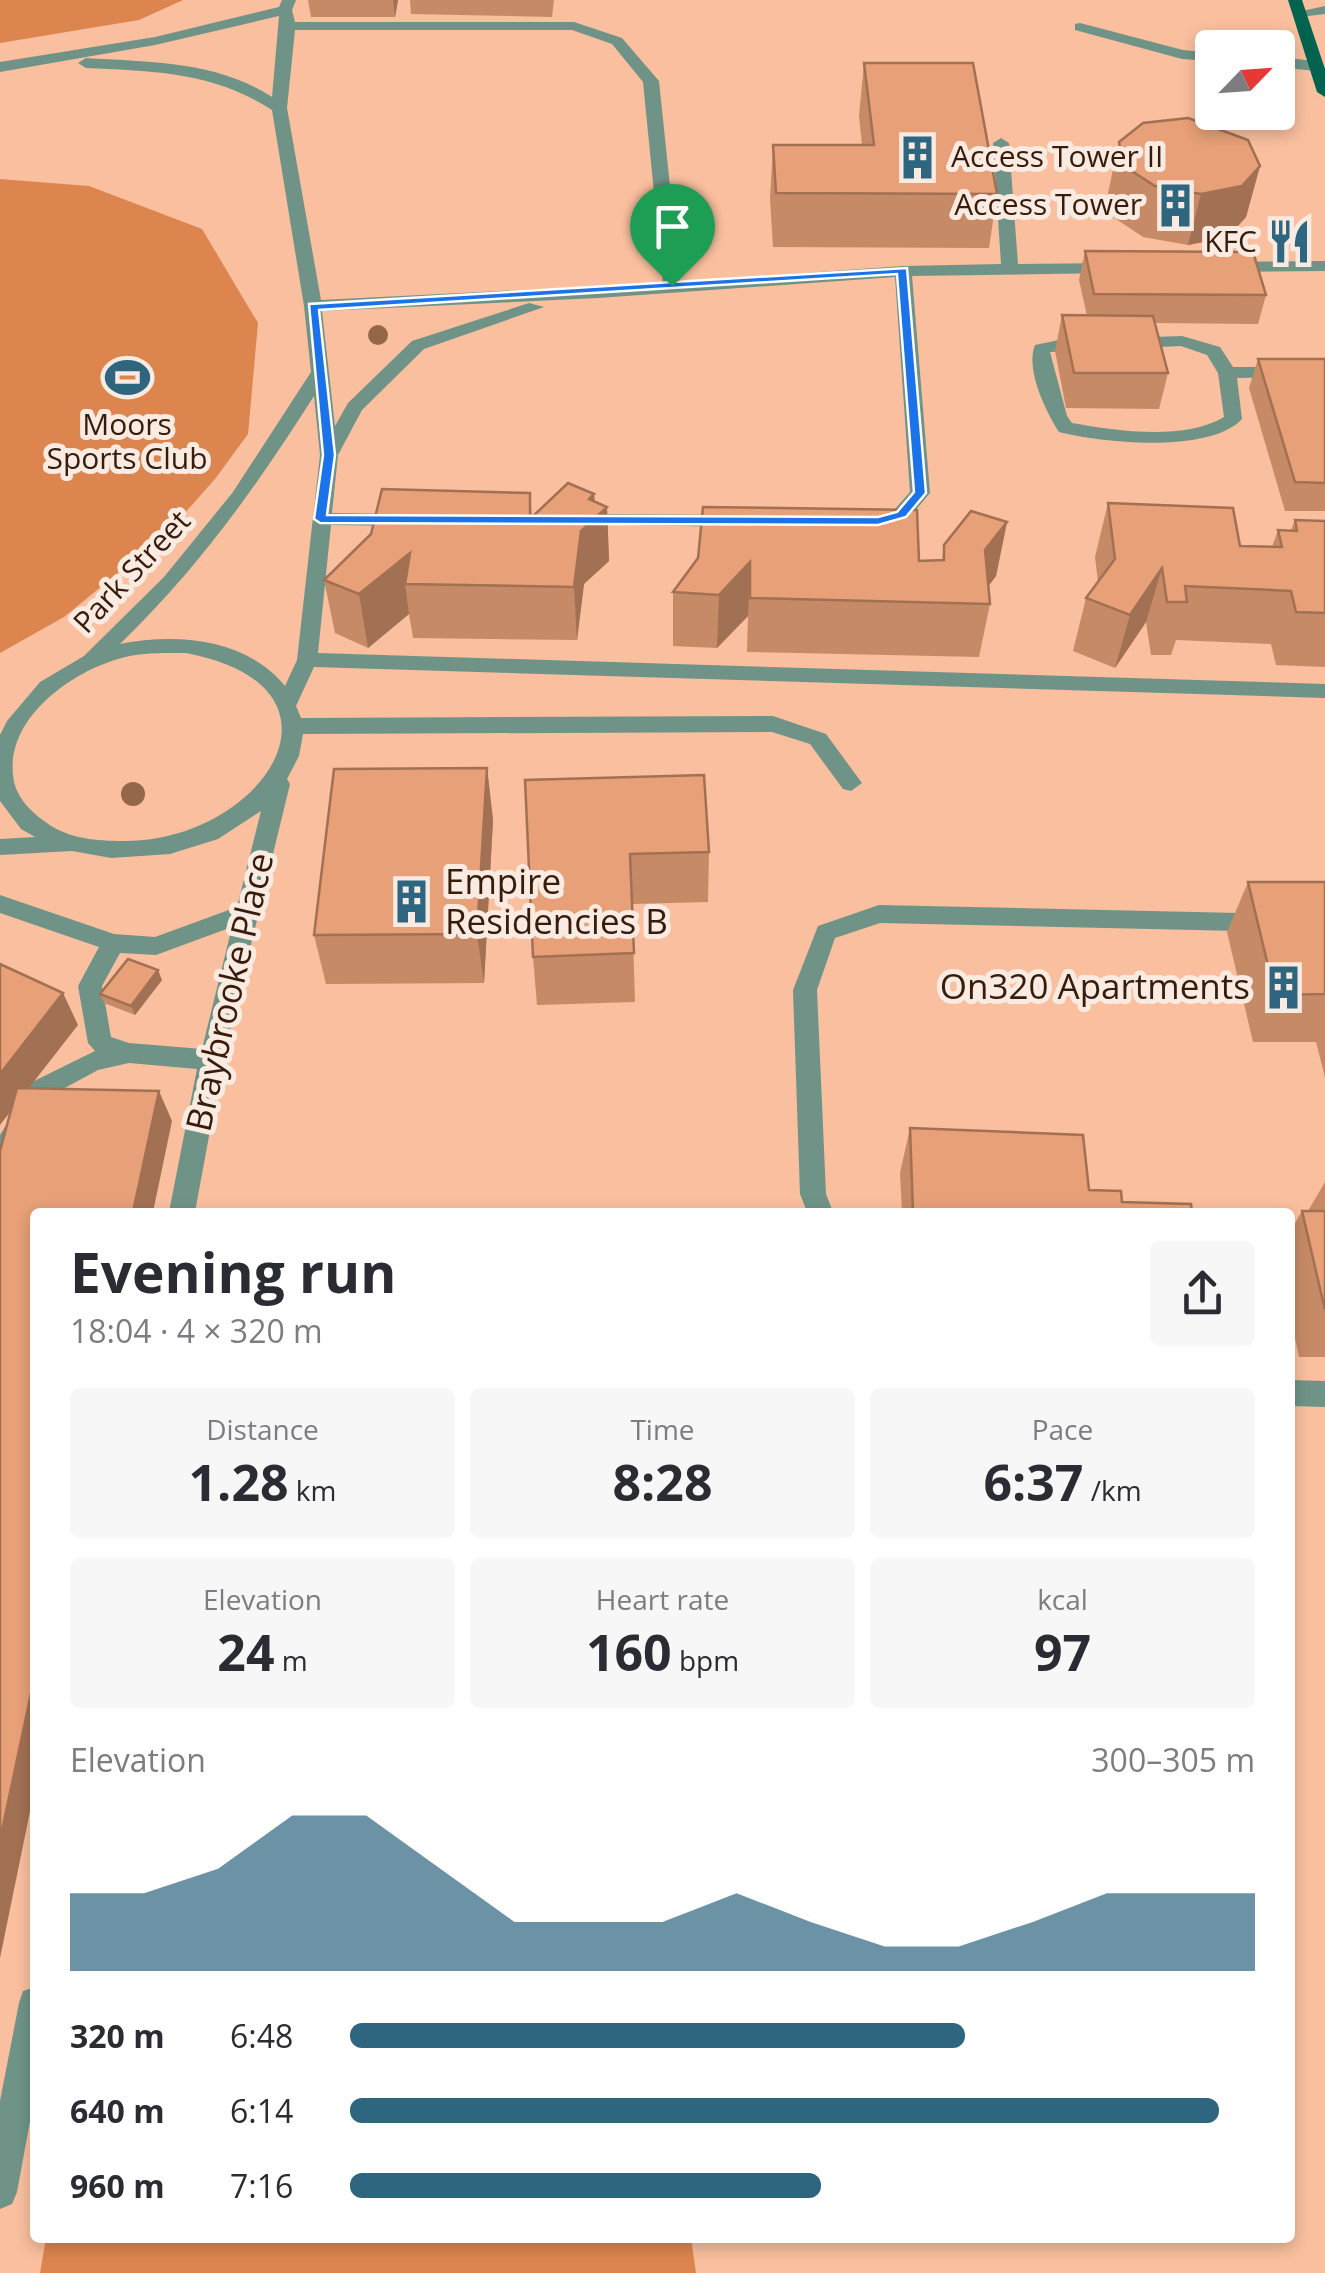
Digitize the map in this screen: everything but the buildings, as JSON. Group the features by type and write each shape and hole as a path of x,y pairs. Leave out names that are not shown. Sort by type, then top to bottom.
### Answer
{"main road":[{"path":"1297,7 1325,92"}],"street":[{"path":"1297,7 1325,10"},
{"path":"0,847 68,844 116,852 167,849 216,832 256,806 282,772 291,749 290,715 307,660 329,455 314,306 279,108 287,12"},
{"path":"0,67 155,42 287,12 574,26 617,41 651,81 672,286"},
{"path":"1080,27 1195,55"},
{"path":"46,61 207,71 262,95 279,108"},
{"path":"1295,64 1315,66"},
{"path":"1001,143 1010,269"},
{"path":"1207,267 1325,266"},
{"path":"314,306 598,293 903,270 1128,268"},
{"path":"858,521 901,514 920,493 903,270"},
{"path":"329,455 354,407 418,345 504,314 598,293"},
{"path":"1182,341 1214,351 1227,373 1234,419 1224,428 1204,434 1086,433 1066,428 1058,416 1040,358 1041,349 1060,345 1182,341"},
{"path":"1227,373 1325,372"},
{"name":"Park Street","path":"90,660 171,582 240,496 318,375"},
{"path":"320,519 420,520"},
{"path":"559,520 759,520"},
{"path":"68,844 36,827 13,804 2,776 2,748 22,710 52,682 90,660 154,647 186,646 230,656 265,676 290,715"},
{"path":"307,660 1325,691"},
{"path":"0,718 22,710"},
{"path":"290,715 773,724 818,739 851,783"},
{"name":"Braybrooke Place","path":"183,1208 211,1060 282,772"},
{"path":"0,904 113,943 156,946 246,912"},
{"path":"818,1208 813,1194 805,990 826,932 880,914 1325,924"},
{"path":"113,943 90,986 100,1043 129,1053 211,1060"},
{"path":"0,1176 12,1136 42,1089 92,1062 129,1053"},
{"path":"1295,1393 1325,1394"},
{"path":"0,2192 30,2030"}],"shaded area":[{"path":"0,0 183,0 139,20 0,43"},
{"name":"Moors Sports Club","path":"0,179 89,186 202,229 258,323 248,434 215,479 168,532 64,617 0,653"},
{"path":"45,2243 692,2243 696,2273 40,2273"}],"place":[{"name":"Access Tower II","path":"918,157"},
{"name":"Access Tower","path":"1175,205"},
{"name":"KFC","path":"1290,242"},
{"name":"Moors Sports Club","path":"127,378"},
{"name":"Empire Residencies B","path":"412,902"},
{"name":"On320 Apartments","path":"1283,987"}],"route":[{"path":"903,270 920,493 901,514 878,521 320,519 329,455 314,306 672,286 903,270"}]}
